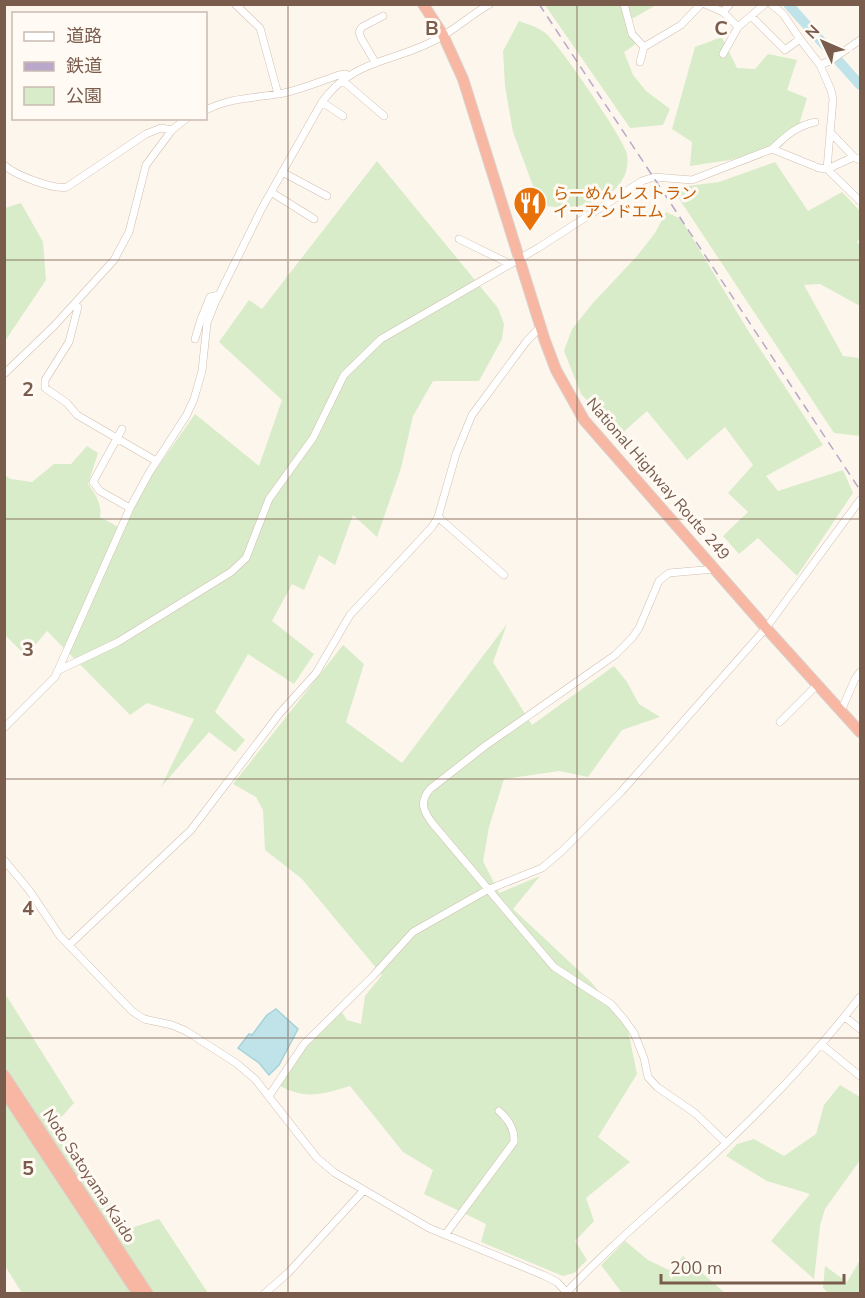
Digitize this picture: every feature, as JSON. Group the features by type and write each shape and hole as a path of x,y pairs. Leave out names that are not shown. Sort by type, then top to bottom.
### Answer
{"highway":[{"name":"National Highway Route 249","path":"423,4 443,35 463,79 515,261 556,370 584,420 766,628 861,732"},
{"name":"Noto Satoyama Kaido","path":"4,1075 148,1293"},
{"name":"Noto Satoyama Kaido","path":"4,1091 138,1293"}],"street":[{"path":"235,4 260,28 278,94"},
{"path":"4,728 51,682 57,671 130,508 194,399 202,370 207,323 219,295 271,192 322,102 330,91 345,78 375,62 443,35 490,4"},
{"path":"624,4 632,34 644,47"},
{"path":"640,62 644,47 681,25 703,4 723,12 738,27"},
{"path":"723,12 730,4"},
{"path":"723,54 738,27 765,4"},
{"path":"771,4 783,14 820,65 833,99 827,169"},
{"path":"375,62 359,32 362,27 383,16"},
{"path":"752,17 785,50 800,39"},
{"path":"820,65 861,40"},
{"path":"207,109 219,103 278,94 346,74 345,78 384,116"},
{"path":"322,102 343,116"},
{"path":"4,374 75,304 122,247 129,232 146,165 172,130 184,120"},
{"path":"57,671 118,642 239,565 246,558 269,499 313,438 344,375 381,339 515,261 642,181 654,177 692,180 772,149 801,125 815,122"},
{"path":"4,165 10,170 60,189 67,187 146,134 161,128 172,130"},
{"path":"772,149 827,169 857,158 830,132"},
{"path":"827,169 861,201"},
{"path":"282,172 327,196"},
{"path":"271,192 314,219"},
{"path":"459,239 515,261"},
{"path":"195,339 210,297 219,295"},
{"path":"75,304 78,307 71,337 45,380 45,388 67,403 77,415 156,461"},
{"path":"69,945 191,830 280,713 316,673 350,615 432,527 438,517 456,454 472,416 526,342 541,326"},
{"path":"122,429 93,482 100,491 130,508"},
{"path":"269,1096 304,1044 413,932 487,890 543,868 621,792 766,628 861,500"},
{"path":"438,517 504,575"},
{"path":"715,569 669,573 663,576 658,581 639,628 615,655 485,746 426,793 423,806 426,815 554,968 611,1005 634,1033 644,1058 648,1077 657,1087 695,1113 726,1143"},
{"path":"841,711 855,679 861,672"},
{"path":"780,722 818,684"},
{"path":"4,860 29,890 60,936 137,1016 186,1031 236,1063 255,1079 317,1158 335,1173 445,1235 543,1275 556,1282 566,1293 601,1256 726,1143 822,1045 861,997"},
{"path":"845,1017 861,1029"},
{"path":"822,1045 860,1076"},
{"path":"445,1235 514,1142 509,1120 499,1111"},
{"path":"264,1293 288,1273 364,1190"}],"green space":[{"path":"545,5 656,5 630,20 636,44 624,52 633,75 646,91 670,109 663,125 630,128"},
{"path":"519,21 544,32 562,52 615,130 627,154 627,169 622,181 613,191 588,204 547,206 533,186 513,132 505,86 503,51"},
{"path":"722,37 737,68 755,69 768,54 797,60 787,90 807,98 798,128 781,147 730,160 690,166 692,142 672,129 695,47"},
{"path":"377,161 498,308 504,324 502,339 479,381 433,381 413,416 401,468 377,537 353,515 335,565 319,555 304,590 292,584 272,621 314,654 294,684 248,654 215,712 245,740 235,752 209,732 161,787 194,719 147,703 130,715 47,631 26,656 5,635 4,475 11,479 32,482 54,464 71,464 87,446 98,453 88,484 98,500 100,517 124,530 145,485 195,414 259,466 282,400 219,342 249,300 262,309"},
{"path":"775,162 808,211 842,192 860,211 860,237 857,242 860,245 860,306 820,284 804,285 843,356 860,358 860,436 834,433 672,188 719,182"},
{"path":"21,203 43,242 46,280 5,341 5,208"},
{"path":"666,212 681,219 749,332 823,445 766,476 778,491 843,470 853,493 797,576 758,538 739,554 723,536 748,512 728,493 753,465 725,427 687,460 647,411 620,435 581,394 564,351 572,329 637,256 655,233"},
{"path":"507,624 493,662 532,725 614,666 627,682 639,704 660,717 622,730 588,777 559,771 504,779 489,827 483,861 499,893 540,876 513,909 591,982 627,1025 637,1074 598,1137 630,1162 586,1198 594,1221 575,1241 587,1260 574,1273 563,1276 481,1242 486,1224 424,1194 433,1170 403,1152 350,1086 323,1093 307,1094 280,1086 307,1046 341,1011 347,1020 361,1024 365,996 382,975 302,879 265,850 263,810 256,797 233,784 343,645 364,664 346,722 402,763"},
{"path":"4,992 74,1103 57,1122 128,1229 159,1219 208,1293 22,1293 5,1266"},
{"path":"840,1085 860,1097 860,1157 825,1209 820,1226 814,1279 771,1241 810,1194 767,1181 726,1156 737,1144 754,1139 784,1156 816,1134 824,1105"},
{"path":"625,1241 648,1260 671,1271 683,1256 725,1293 622,1293 601,1265"},
{"path":"860,1260 860,1293 828,1293 823,1288 825,1266 847,1282"}],"water":[{"path":"276,1009 298,1029 279,1065 269,1075 259,1063 238,1048 249,1034 252,1035 267,1015"}],"waterway":[{"path":"788,4 860,85"}],"railway":[{"path":"539,4 860,490"}],"place":[{"name":"らーめんレストラン イーアンドエム","path":"530,232"}]}
